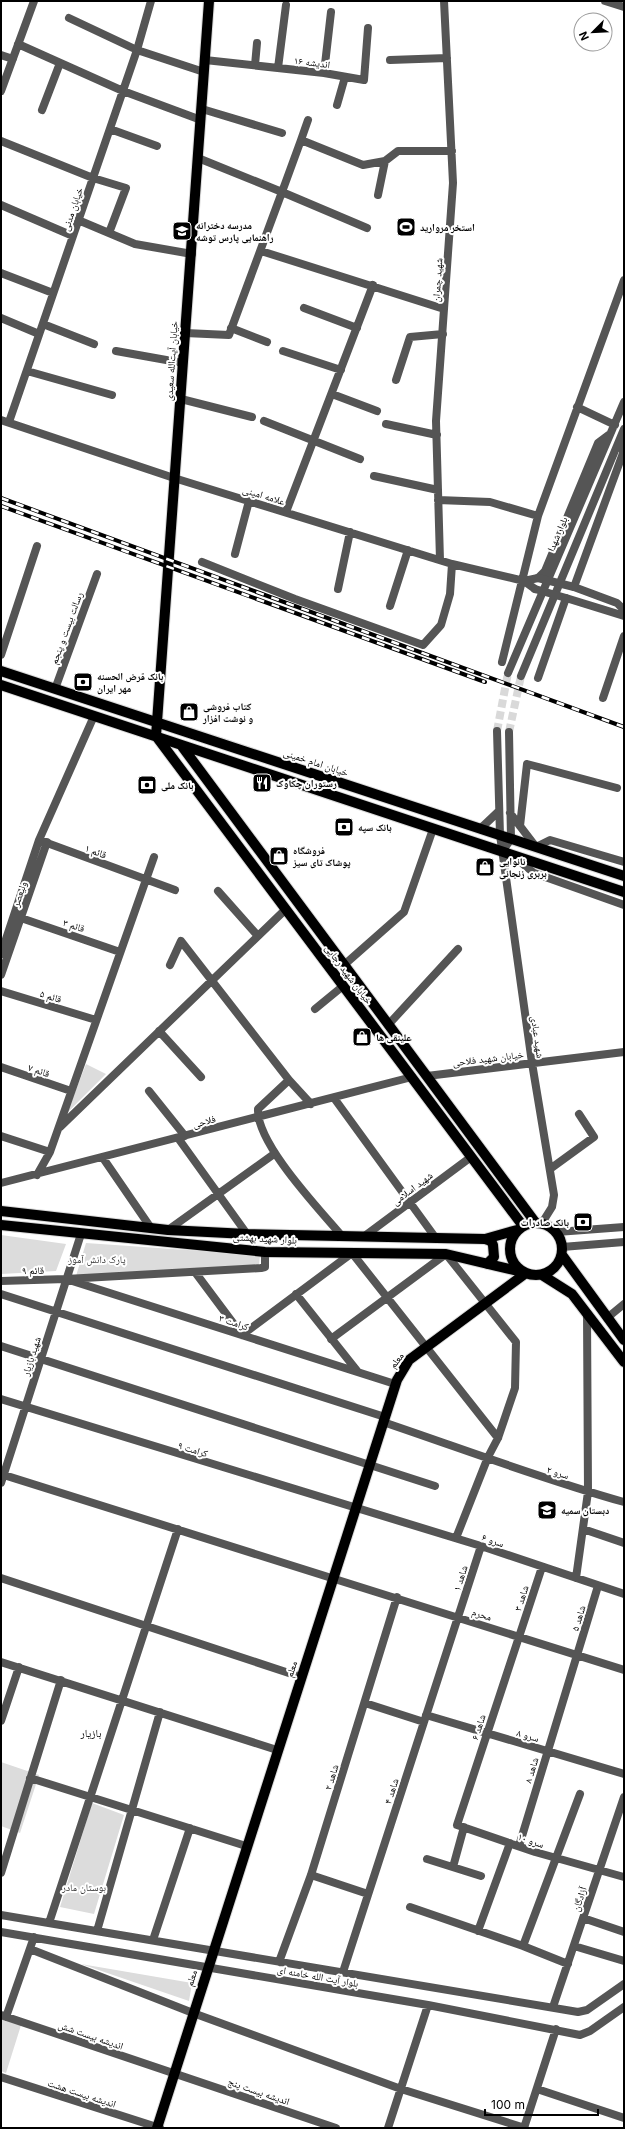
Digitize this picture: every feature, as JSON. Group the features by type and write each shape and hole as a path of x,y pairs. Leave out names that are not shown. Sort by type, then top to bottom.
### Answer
{"main road":[{"name":"خیابان آیت‌الله سعیدی","path":"156,736 174,478 192,254 209,1"},
{"name":"خیابان امام خمینی","path":"1,671 624,876"},
{"path":"1,685 624,892"},
{"name":"خیابان شهید رجایی","path":"176,729 182,746 388,1025 539,1223"},
{"name":"خیابان شهید رجایی","path":"156,736 412,1077 471,1157 520,1228"},
{"path":"205,777 202,770 205,762 216,757"},
{"path":"301,785 305,771"},
{"path":"337,797 343,784"},
{"name":"بلوار شهید بهشتی","path":"1,1211 168,1230 247,1234 341,1236 366,1235 485,1239 520,1228"},
{"path":"624,1340 607,1318 562,1251 556,1232 539,1223 520,1228 512,1237 510,1254 516,1266 526,1273 542,1275 572,1294 624,1362"},
{"name":"بلوار شهید بهشتی","path":"1,1225 265,1252 446,1254 526,1273"},
{"path":"485,1239 491,1241 495,1252 494,1257 487,1264"},
{"path":"542,1275 554,1268 562,1251"},
{"name":"معلم","path":"158,2128 212,1950 395,1384 409,1360 526,1273"}],"street":[{"path":"1,91 34,1"},
{"name":"خیابان مدنی","path":"5,421 27,371 137,50 151,1"},
{"name":"شهید چمران","path":"440,560 437,435 453,183 444,1"},
{"path":"605,1 624,7"},
{"path":"278,68 286,5"},
{"path":"324,73 332,12"},
{"path":"69,18 137,50 204,72"},
{"name":"اندیشه ۱۶","path":"205,60 324,73 364,80 368,28"},
{"path":"255,65 257,43"},
{"path":"18,44 123,91 201,120"},
{"path":"1,54 12,59"},
{"path":"390,60 447,58"},
{"path":"42,110 60,63"},
{"path":"337,105 345,77"},
{"path":"202,109 282,133"},
{"path":"185,333 229,335 308,120"},
{"path":"110,129 157,146"},
{"path":"301,140 363,165 385,161 398,151 452,151"},
{"path":"1,141 93,178 126,188 109,233"},
{"path":"198,158 367,228"},
{"path":"378,195 385,161"},
{"path":"1,205 73,236"},
{"path":"78,220 135,244 192,254"},
{"path":"261,251 373,285 444,309"},
{"path":"1,273 53,293"},
{"path":"502,662 524,581 538,516 624,280"},
{"path":"286,512 315,440 373,285"},
{"path":"304,308 357,328"},
{"path":"1,318 39,334"},
{"path":"43,324 94,344"},
{"path":"231,328 267,342"},
{"path":"396,380 410,337 443,334"},
{"path":"116,351 183,363"},
{"path":"283,351 341,370"},
{"path":"27,371 112,394"},
{"path":"332,394 377,411"},
{"path":"181,400 252,417"},
{"name":"بلوار شهدا","path":"508,673 624,402"},
{"path":"577,407 615,425"},
{"name":"علامه امینی","path":"5,421 174,478 452,564 524,581"},
{"path":"264,422 315,440 360,459"},
{"path":"386,424 437,435"},
{"path":"574,586 623,453 624,429"},
{"name":"بلوار شهدا","path":"521,676 624,429"},
{"path":"538,578 545,571 568,520 598,443 611,434"},
{"path":"374,476 438,490"},
{"path":"438,500 490,502 538,516"},
{"path":"235,554 249,501"},
{"path":"338,589 350,532"},
{"path":"1,655 37,546"},
{"path":"390,606 408,550"},
{"path":"202,562 295,599 423,645 441,624 450,594 452,564"},
{"name":"رسالت بیست و پنجم","path":"55,689 96,574"},
{"path":"524,581 538,578 574,586 617,603 624,610"},
{"path":"524,581 535,590 624,616"},
{"path":"538,678 566,598"},
{"path":"603,698 624,636"},
{"name":"ولیعصر","path":"1,975 21,918 43,841 94,716"},
{"path":"496,731 500,835 506,853 534,873 624,905"},
{"path":"506,853 511,839 509,732"},
{"path":"520,826 527,764 617,788"},
{"path":"480,829 499,811"},
{"path":"510,813 536,847 550,840 624,862"},
{"path":"344,965 404,912 433,829"},
{"path":"1,954 43,841"},
{"name":"قائم ۱","path":"43,841 175,890"},
{"name":"شهید عبادی","path":"506,853 532,1063 550,1169 553,1201 552,1207 539,1223"},
{"path":"37,1175 50,1152 154,857"},
{"path":"218,891 258,936"},
{"path":"58,1129 286,909"},
{"name":"قائم ۳","path":"21,918 120,952"},
{"path":"170,965 181,941 213,980 289,1080 311,1104"},
{"path":"388,1025 458,949"},
{"path":"315,1009 343,986"},
{"name":"قائم ۵","path":"1,992 96,1020"},
{"path":"159,1031 201,1077"},
{"name":"خیابان شهید فلاحی","path":"427,1076 624,1052"},
{"name":"قائم ۷","path":"1,1067 71,1091"},
{"name":"فلاحی","path":"1,1183 103,1158 412,1077"},
{"path":"289,1080 258,1109 257,1117 274,1154 341,1236"},
{"path":"149,1091 182,1137 218,1194 247,1234"},
{"path":"334,1098 435,1237"},
{"path":"550,1169 594,1137 579,1114"},
{"path":"1,1136 50,1152"},
{"path":"168,1230 274,1154"},
{"name":"شهید اسلامی","path":"366,1235 471,1157"},
{"path":"103,1158 152,1228"},
{"path":"556,1232 624,1227"},
{"name":"شهید بازیار","path":"1,1483 2,1474 41,1359 80,1234"},
{"path":"562,1251 624,1242"},
{"name":"قائم ۹","path":"1,1281 66,1279 263,1268 265,1252"},
{"path":"195,1272 242,1336 352,1253 427,1346 498,1438"},
{"path":"331,1339 446,1254 516,1342 515,1388 498,1438 488,1457 456,1538"},
{"name":"کرامت ۳","path":"66,1279 395,1384"},
{"name":"سرو ۲","path":"1,1294 384,1420 488,1457 536,1476 624,1502"},
{"path":"296,1294 358,1373"},
{"path":"607,1318 624,1304"},
{"path":"576,1578 588,1492 587,1313"},
{"path":"1,1346 369,1466 435,1486"},
{"name":"کرامت ۹","path":"1,1399 25,1408 355,1509"},
{"name":"محرم","path":"2,1474 397,1597 624,1670"},
{"name":"سرو ۶","path":"355,1509 456,1538 624,1594"},
{"path":"49,1923 178,1529"},
{"path":"583,1529 624,1543"},
{"name":"شاهد ۱","path":"458,1617 481,1546"},
{"name":"شاهد ۳","path":"519,1636 542,1567"},
{"path":"1,1578 301,1676"},
{"name":"شاهد ۵","path":"577,1655 598,1586"},
{"name":"شاهد ۲","path":"279,1962 311,1875 397,1597"},
{"name":"شاهد ۴","path":"343,1972 458,1617"},
{"name":"شاهد ۶","path":"453,1867 460,1826 487,1733 519,1636"},
{"name":"شاهد ۸","path":"519,1846 577,1655"},
{"path":"1,1662 277,1750"},
{"path":"1,1721 18,1667"},
{"path":"1,1873 61,1680"},
{"name":"سرو ۸","path":"365,1703 487,1733 624,1774"},
{"path":"97,1931 160,1712"},
{"path":"30,1778 246,1846"},
{"path":"523,1946 580,1794"},
{"name":"آزادگان","path":"552,2007 624,1797"},
{"name":"سرو ۱۰","path":"460,1826 555,1858 624,1877"},
{"path":"153,1940 190,1828"},
{"path":"478,1931 510,1843"},
{"path":"427,1859 481,1876"},
{"path":"311,1875 368,1894"},
{"path":"410,1908 523,1946 568,1964"},
{"name":"بلوار آیت الله خامنه ای","path":"1,1915 578,2012 587,2010 624,1984"},
{"path":"583,1918 624,1932"},
{"name":"بلوار آیت الله خامنه ای","path":"1,1932 428,2005 585,2034 624,2007"},
{"path":"3,2016 34,1937"},
{"path":"574,1946 624,1961"},
{"path":"30,1949 193,2013 401,2089 525,2128 556,2029"},
{"path":"388,2128 428,2005"},
{"name":"اندیشه بیست شش","path":"3,2016 174,2073"},
{"name":"اندیشه بیست پنج","path":"174,2073 336,2128"},
{"name":"اندیشه بیست هشت","path":"1,2077 158,2128"},
{"path":"537,2089 624,2118"}],"green space":[{"path":"86,1064 106,1074 67,1113"},
{"path":"1,1235 66,1244 56,1271 1,1274"},
{"name":"پارک دانش آموز","path":"86,1243 260,1255 259,1265 76,1276"},
{"path":"1,1762 39,1775 20,1833 1,1826"},
{"name":"بوستان مادر","path":"92,1803 124,1815 94,1914 60,1907"},
{"path":"81,1964 192,1983 189,2001"},
{"path":"1,2015 22,2022 6,2073 1,2071"}],"tunnel":[{"path":"497,731 508,673"},
{"path":"509,732 521,676"}],"railway":[{"path":"1,498 624,727"},
{"path":"1,506 485,682"}],"place":[{"name":"استخر مروارید","path":"406,227"},
{"name":"مدرسه دخترانه راهنمایی پارس توشه","path":"182,231"},
{"name":"بانک قرض الحسنه مهر ایران","path":"83,682"},
{"name":"کتاب فروشی و نوشت افزار","path":"189,712"},
{"name":"رستوران چکاوک","path":"262,783"},
{"name":"بانک ملی","path":"147,785"},
{"name":"بانک سپه","path":"344,827"},
{"name":"فروشگاه پوشاک تای سیز","path":"279,856"},
{"name":"نانوایی بربری زنجانی","path":"485,867"},
{"name":"علینقی ها","path":"362,1037"},
{"name":"بانک صادرات","path":"583,1222"},
{"name":"دبستان سمیه","path":"547,1510"}],"district":[{"name":"بازیار","path":"91,1733"}]}
